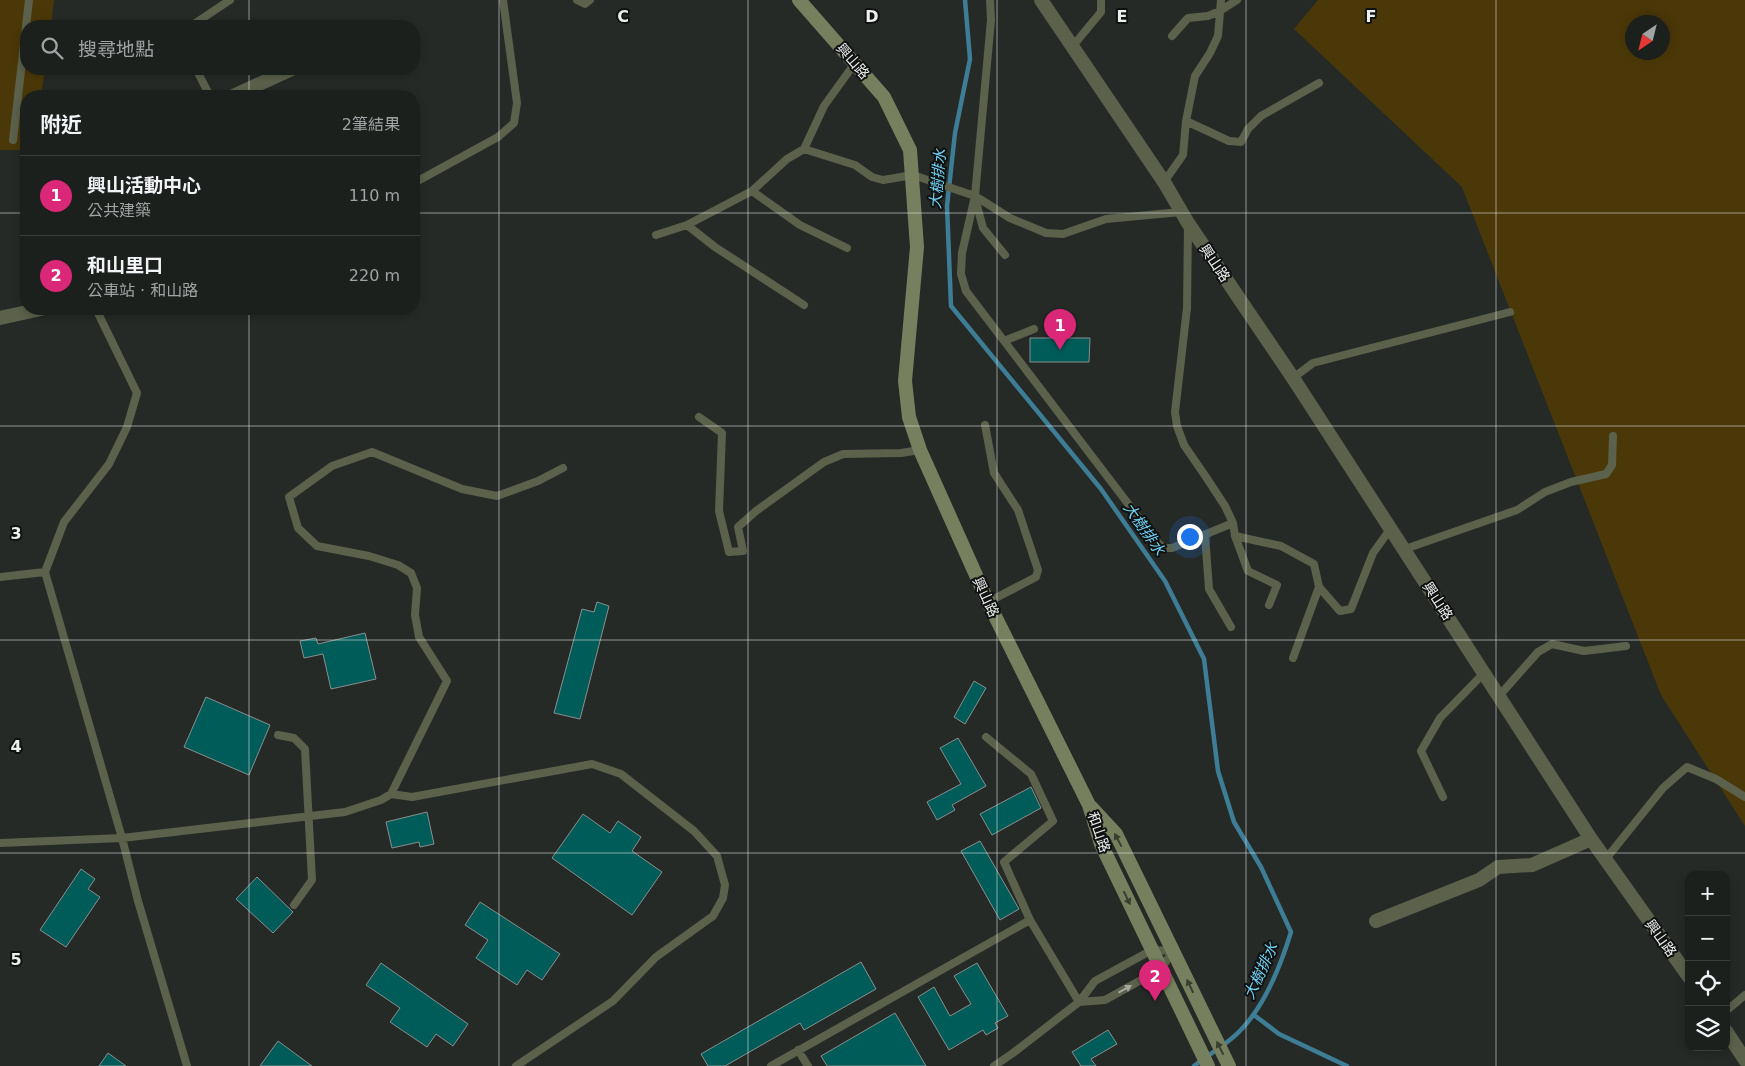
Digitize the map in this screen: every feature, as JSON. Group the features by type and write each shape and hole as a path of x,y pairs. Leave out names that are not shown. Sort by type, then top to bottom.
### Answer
{"main road":[{"name":"興山路","path":"799,0 884,97 910,150 917,246 905,381 909,417 920,450 988,602 1089,805"},
{"name":"和山路","path":"1089,805 1101,844 1208,1066"},
{"name":"和山路","path":"1089,805 1116,834 1229,1066"}],"street":[{"name":"興山路","path":"1040,0 1164,182 1185,218 1293,378 1591,839 1685,971"},
{"path":"246,90 279,75"},
{"path":"0,318 20,314"},
{"path":"1376,921 1479,880 1498,867 1532,864 1591,839"},
{"path":"1730,1037 1745,1060"}],"lane":[{"path":"27,20 29,0"},
{"path":"200,20 230,0"},
{"path":"420,180 498,137 514,123 517,103 503,0"},
{"path":"577,0 585,4 590,0"},
{"path":"990,0 991,20 974,196 962,253 961,274 966,291 1158,543 1164,548 1172,548 1233,524"},
{"path":"1072,47 1101,12 1101,0"},
{"path":"1164,182 1183,155 1186,121 1195,76 1210,54 1218,36 1222,0"},
{"path":"1172,36 1188,18 1208,16 1220,12 1237,0"},
{"path":"656,236 687,225 752,191 787,159 804,148 824,106 856,63"},
{"path":"13,140 20,75"},
{"path":"199,75 207,90"},
{"path":"1186,121 1229,141 1241,142 1248,129 1261,116 1319,83"},
{"path":"804,148 855,165 872,177 883,180 913,175 974,196 1010,218 1046,233 1063,234 1106,219 1185,218"},
{"path":"752,191 800,224 847,248"},
{"path":"974,196 983,228 1005,255"},
{"name":"興山路","path":"1185,218 1187,308 1175,412 1177,426 1184,445 1211,484 1233,524 1235,536 1248,571 1277,585 1269,605"},
{"path":"687,225 715,247 804,305"},
{"path":"1293,378 1313,363 1510,312"},
{"path":"99,315 137,393 127,427 109,464 64,522 45,572 122,838 138,901 188,1066"},
{"path":"1004,341 1034,329"},
{"path":"698,418 722,433 719,511 729,552 743,551 738,527 756,511 824,462 843,454 901,453 920,450"},
{"path":"985,425 994,473 1018,510 1038,570 1036,577 988,602"},
{"path":"1405,549 1517,510 1545,492 1572,482 1606,474 1612,465 1613,436"},
{"path":"0,843 122,838 345,812 381,800 391,794 448,681 419,637 415,615 417,588 411,573 398,565 369,556 317,546 298,528 289,497 332,466 372,452 462,489 497,496 538,481 563,468"},
{"path":"1235,536 1281,546 1314,564 1319,587 1340,611 1351,609 1374,553 1391,528"},
{"path":"1205,535 1209,589 1231,628"},
{"path":"0,577 45,572"},
{"path":"1293,658 1319,587"},
{"path":"1499,696 1538,652 1552,644 1584,651 1626,646"},
{"path":"1442,797 1421,751 1440,718 1484,673"},
{"path":"278,735 294,738 305,750 312,880 294,905"},
{"path":"986,737 1031,774 1053,821 1004,862 1030,920 1079,1002"},
{"path":"391,794 412,797 592,764 621,774 694,831 717,856 725,885 723,898 713,916 656,957 613,1000 516,1066"},
{"path":"1605,860 1663,788 1687,767 1716,779 1745,797"},
{"path":"771,1066 1030,920"},
{"path":"994,1066 1079,1002 1095,981 1152,950 1173,951"},
{"path":"1079,1002 1105,1000 1161,969 1173,951"},
{"path":"1730,1007 1745,994"},
{"path":"798,1050 808,1066"}],"shaded area":[{"path":"0,0 54,0 52,20 20,20 20,75 44,75 42,90 20,90 20,150 0,150"},
{"path":"1318,0 1745,0 1745,826 1661,695 1462,187 1294,29"}],"building":[{"path":"1030,338 1090,338 1089,362 1030,362"},
{"path":"597,602 609,606 580,719 554,713 582,609 594,612"},
{"path":"365,633 376,679 331,689 323,654 304,658 300,641 316,638 318,644"},
{"path":"974,681 986,688 965,724 954,717"},
{"path":"206,697 270,725 249,775 184,747"},
{"path":"958,738 986,786 952,805 955,810 937,820 927,802 961,784 940,748"},
{"path":"1031,787 1041,808 992,835 980,814"},
{"path":"427,812 434,844 420,847 419,842 392,848 386,822"},
{"path":"583,814 610,833 618,821 641,837 632,851 662,872 632,915 552,858"},
{"path":"980,841 1019,909 1000,920 961,851"},
{"path":"81,869 95,879 88,889 100,897 66,947 40,930"},
{"path":"257,877 293,912 273,933 236,899"},
{"path":"480,902 560,954 542,980 527,970 517,985 476,958 488,940 465,925"},
{"path":"861,962 876,989 804,1030 800,1023 725,1066 708,1066 701,1054"},
{"path":"381,963 468,1024 453,1046 436,1034 427,1047 390,1022 400,1008 366,985"},
{"path":"977,963 1008,1016 995,1023 998,1028 986,1035 983,1030 949,1050 918,997 934,987 950,1016 971,1004 954,976"},
{"path":"895,1013 926,1066 827,1066 821,1056"},
{"path":"1108,1030 1117,1044 1091,1059 1096,1066 1081,1066 1072,1052"},
{"path":"278,1041 312,1066 260,1066"},
{"path":"108,1053 126,1066 99,1066"}],"waterway":[{"name":"大樹排水","path":"965,0 970,59 955,133 947,206 951,306 1101,489 1165,581 1204,659 1218,771 1234,822 1261,867 1291,932 1275,975 1261,1004 1252,1017 1231,1039 1194,1066"},
{"path":"1254,1015 1279,1034 1347,1066"}],"place":[{"name":"興山活動中心","path":"1060,350"},
{"name":"和山里口","path":"1155,1001"}]}
